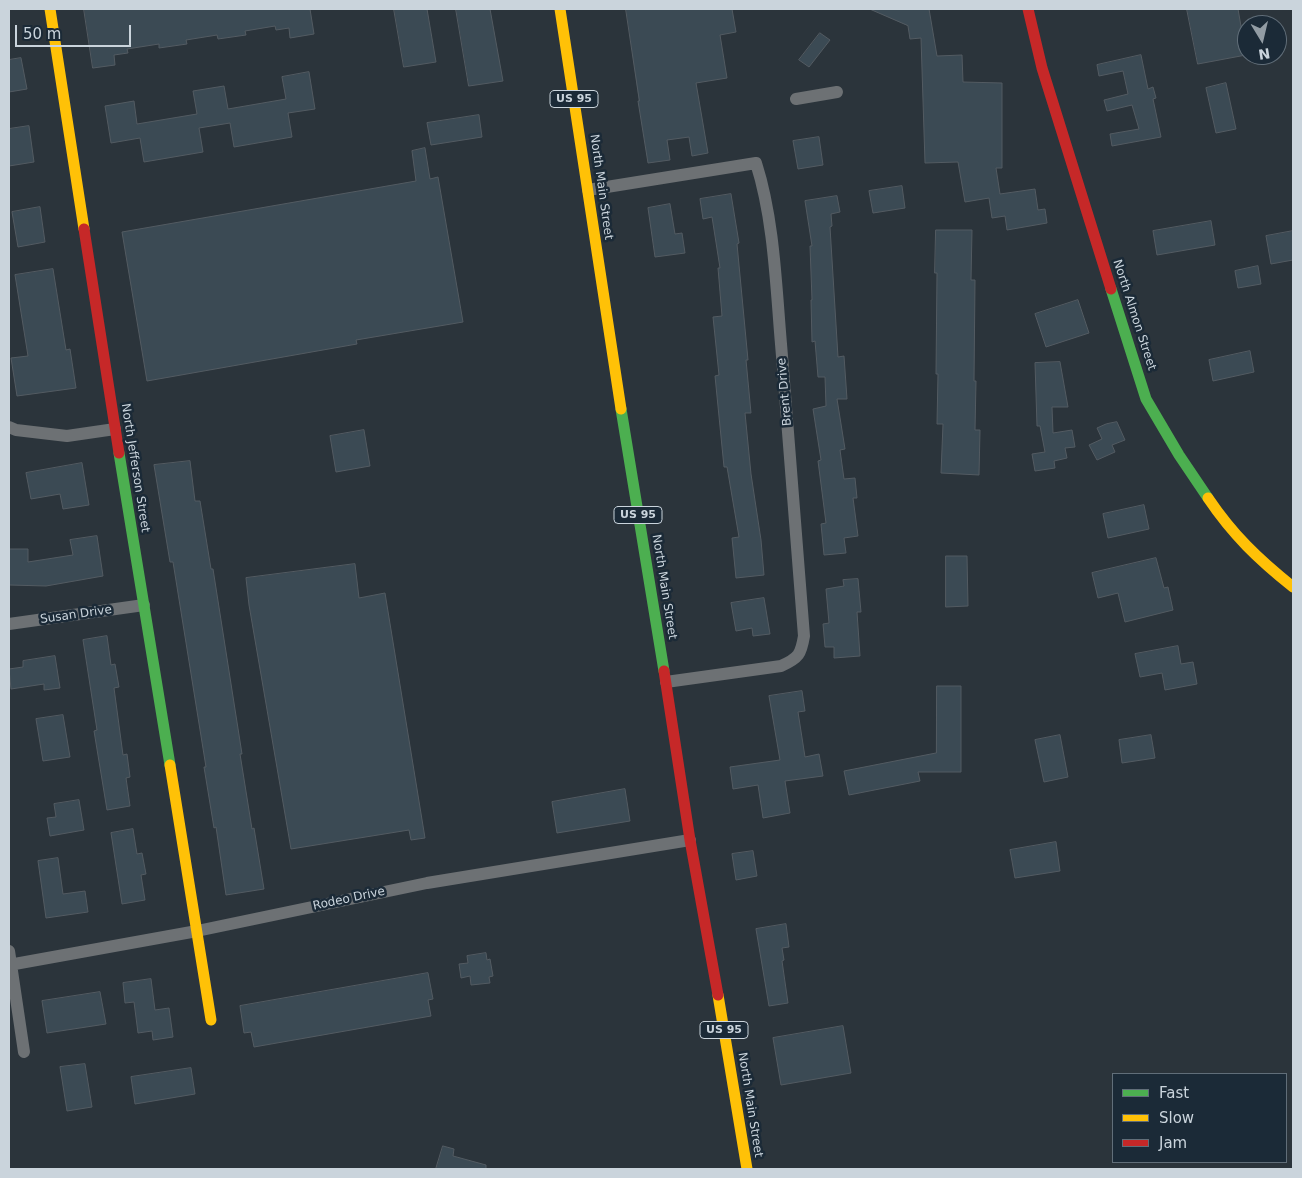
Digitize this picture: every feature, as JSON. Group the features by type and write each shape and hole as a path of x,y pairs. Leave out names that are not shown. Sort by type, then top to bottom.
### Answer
{"main road":[{"name":"North Jefferson Street","path":"50,9 115,429 211,1020"},
{"name":"North Main Street","path":"560,9 609,339 666,682 690,840 710,942 747,1169"},
{"name":"North Almon Street","path":"1028,9 1042,68 1146,399 1179,456 1226,524 1261,560 1293,587"}],"street":[{"path":"796,99 837,92"},
{"name":"Brent Drive","path":"588,190 756,164 762,182 774,258 804,636 802,650 795,660 781,666 666,682"},
{"path":"9,427 16,430 67,436 115,429"},
{"name":"Susan Drive","path":"9,624 144,605"},
{"name":"Rodeo Drive","path":"10,965 197,931 426,882 690,840"},
{"path":"9,951 24,1052"}],"building":[{"path":"84,9 310,9 314,34 290,38 289,28 276,30 275,26 245,31 246,35 218,39 217,35 186,40 187,44 159,48 159,44 127,49 128,53 114,55 115,65 93,68"},
{"path":"394,9 427,9 436,62 404,67"},
{"path":"456,9 490,9 503,81 469,86"},
{"path":"626,9 732,9 736,32 720,35 727,78 696,83 708,153 692,156 689,137 667,140 670,160 648,163"},
{"path":"870,9 929,9 937,56 962,55 963,82 1002,83 1002,168 996,168 1000,194 1035,189 1038,210 1045,209 1047,223 1007,230 1005,216 992,218 989,198 965,202 958,162 925,163 921,38 910,39 908,26"},
{"path":"1187,9 1238,9 1237,57 1198,64"},
{"path":"820,33 830,40 809,67 799,60"},
{"path":"1141,55 1148,89 1153,87 1156,98 1153,99 1161,137 1112,146 1110,134 1139,129 1132,105 1107,111 1104,100 1128,94 1123,71 1099,76 1097,65"},
{"path":"21,58 27,89 9,92 9,60"},
{"path":"309,72 315,109 288,113 292,137 234,147 230,123 199,128 203,152 144,162 140,138 111,143 105,106 134,101 137,124 197,114 193,91 224,86 228,109 286,99 282,77"},
{"path":"1226,83 1236,129 1216,133 1206,88"},
{"path":"479,115 482,137 431,145 427,123"},
{"path":"29,126 34,162 9,166 9,129"},
{"path":"819,137 823,165 798,169 793,141"},
{"path":"425,148 430,179 438,177 463,322 356,340 357,344 147,381 122,232 416,181 412,151"},
{"path":"902,186 905,208 873,213 869,191"},
{"path":"731,194 739,243 737,244 748,360 746,360 751,413 745,413 764,575 736,578 732,538 739,537 727,467 724,467 715,376 719,375 713,317 722,316 718,268 720,268 712,217 703,219 700,199"},
{"path":"837,196 840,212 831,214 832,226 830,227 838,357 844,356 847,399 837,399 845,449 840,450 844,479 855,478 857,498 853,498 858,536 844,538 846,553 824,555 821,524 826,523 818,461 821,460 813,409 826,406 825,377 818,377 815,341 812,342 810,246 812,246 805,201"},
{"path":"670,204 675,234 682,233 685,253 655,257 648,208"},
{"path":"40,207 45,242 18,247 12,212"},
{"path":"1211,221 1215,245 1157,255 1153,231"},
{"path":"936,230 972,230 971,280 975,280 975,430 980,430 979,475 941,473 943,424 937,424"},
{"path":"1293,231 1293,260 1271,264 1266,236"},
{"path":"1258,266 1261,284 1238,288 1235,271"},
{"path":"53,269 66,350 70,349 76,388 17,396 11,358 28,356 15,275"},
{"path":"1078,300 1089,333 1046,347 1035,314"},
{"path":"1250,351 1254,372 1213,381 1209,360"},
{"path":"1060,362 1068,407 1052,407 1053,433 1072,430 1075,447 1065,448 1067,458 1054,461 1055,468 1035,471 1032,454 1045,452 1040,426 1037,426 1035,363"},
{"path":"1117,422 1125,440 1112,445 1115,452 1097,460 1089,445 1102,439 1097,428"},
{"path":"364,430 370,466 336,472 330,436"},
{"path":"190,461 195,501 200,501 211,569 213,569 242,754 240,754 264,889 226,895 216,827 214,828 204,767 206,767 173,562 170,562 154,465"},
{"path":"82,463 89,505 63,509 60,494 31,499 26,473"},
{"path":"1144,505 1149,529 1108,538 1103,514"},
{"path":"97,536 103,576 46,586 9,585 9,549 28,549 28,562 73,555 70,540"},
{"path":"946,556 967,556 968,606 946,607"},
{"path":"1156,558 1164,588 1168,587 1173,610 1125,622 1118,593 1098,598 1092,573"},
{"path":"355,564 359,598 385,593 425,838 411,840 409,830 291,849 246,578"},
{"path":"858,579 861,612 857,612 860,656 834,658 834,647 825,647 823,624 829,623 826,589 844,586 843,580"},
{"path":"764,598 770,634 753,636 752,628 736,631 731,603"},
{"path":"107,636 111,665 115,664 119,687 114,688 123,755 127,754 130,777 126,778 130,806 107,810 94,731 97,730 83,640"},
{"path":"1178,646 1181,664 1193,662 1197,684 1165,690 1162,673 1140,677 1135,654"},
{"path":"55,656 60,688 44,690 44,684 11,689 9,669 23,667 23,661"},
{"path":"937,686 961,686 961,772 918,772 920,781 849,795 844,771 936,753"},
{"path":"802,691 805,711 798,712 805,757 819,754 823,776 785,781 790,813 763,818 758,785 733,789 730,767 780,760 769,696"},
{"path":"63,715 70,757 43,761 36,719"},
{"path":"1060,735 1068,777 1044,782 1035,740"},
{"path":"1151,735 1155,758 1122,763 1119,740"},
{"path":"625,789 630,821 557,833 552,802"},
{"path":"79,800 84,830 50,836 47,818 56,817 54,804"},
{"path":"133,829 137,854 142,853 146,874 141,875 145,900 122,904 111,833"},
{"path":"1056,842 1060,871 1015,878 1010,850"},
{"path":"753,851 757,876 736,880 732,854"},
{"path":"58,858 63,894 85,891 88,912 46,918 38,861"},
{"path":"786,924 789,947 782,948 784,960 782,961 788,1003 769,1006 756,929"},
{"path":"486,953 487,960 490,959 493,976 489,977 490,983 471,985 470,976 461,978 459,964 468,963 467,956"},
{"path":"428,973 433,999 428,1000 431,1016 254,1047 251,1032 244,1033 240,1006"},
{"path":"151,979 155,1010 169,1008 173,1037 153,1040 152,1031 138,1033 134,1002 125,1003 123,983"},
{"path":"100,992 106,1024 47,1033 42,1001"},
{"path":"843,1026 851,1073 781,1085 773,1038"},
{"path":"85,1064 92,1107 67,1111 60,1067"},
{"path":"191,1068 195,1094 135,1104 131,1077"},
{"path":"443,1146 454,1149 453,1156 486,1165 486,1169 436,1169"}],"traffic: fast":[{"path":"1111,289 1146,399 1179,455 1208,498"},
{"path":"621,409 664,671"},
{"path":"119,453 170,765"}],"traffic: slow":[{"path":"50,9 84,229"},
{"path":"560,9 621,409"},
{"path":"1208,498 1227,524 1247,546 1293,587"},
{"path":"170,765 211,1020"},
{"path":"718,995 747,1169"}],"traffic: jam":[{"path":"1028,9 1042,68 1111,289"},
{"path":"84,229 119,453"},
{"path":"664,671 690,840 718,995"}]}
